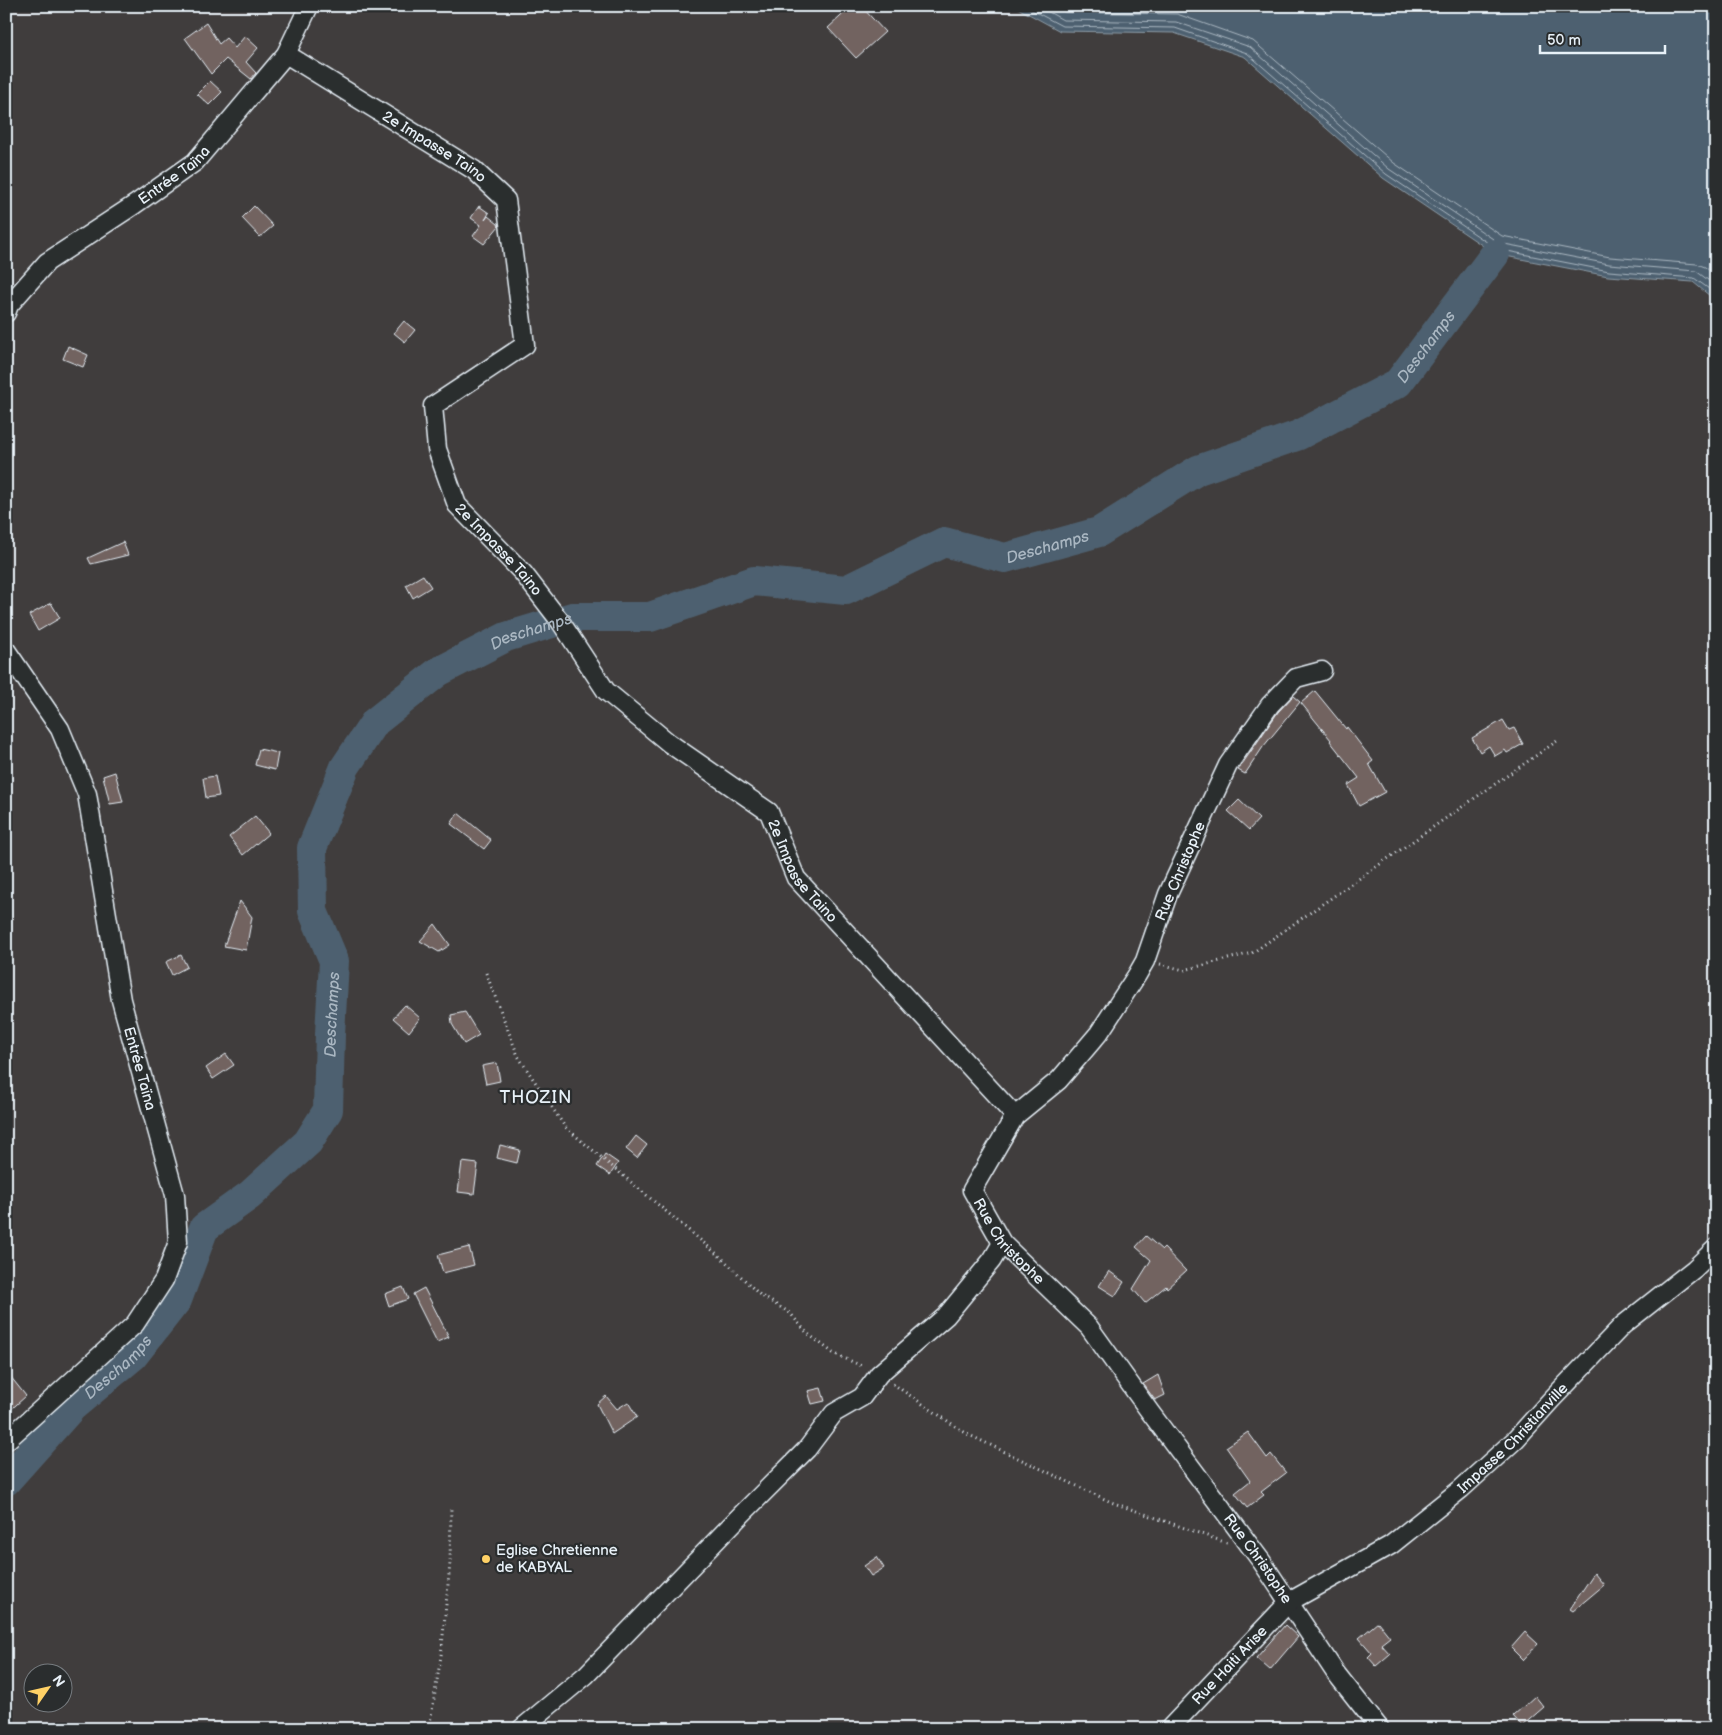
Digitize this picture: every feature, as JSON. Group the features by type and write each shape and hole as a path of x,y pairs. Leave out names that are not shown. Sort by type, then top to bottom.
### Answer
{"street":[{"name":"Entrée Taïna","path":"6,313 9,305 47,262 195,162 286,54 309,6"},
{"name":"2e Impasse Taino","path":"286,54 474,170 506,200 525,345 432,406 437,448 457,505 523,573 560,621 606,691 669,743 769,812 796,878 1015,1116"},
{"name":"Entrée Taïna","path":"6,650 60,729 87,794 121,1000 175,1196 178,1242 164,1280 135,1324 6,1442"},
{"name":"Rue Christophe","path":"1322,671 1296,678 1270,705 1228,765 1168,894 1144,961 1137,974 1099,1033 1059,1080 1015,1116 972,1190 1002,1243 1089,1327 1262,1562 1335,1672 1380,1729"},
{"path":"521,1729 586,1675 806,1449 834,1413 862,1397 879,1374 946,1316 992,1260 1002,1243"},
{"name":"Impasse Christianville","path":"1289,1602 1392,1545 1460,1489 1516,1439 1623,1325 1694,1269 1716,1248"},
{"name":"Rue Haiti Arise","path":"1169,1729 1289,1602"}],"path":[{"path":"1144,961 1184,970 1252,953 1557,741"},
{"path":"486,972 518,1056 565,1127 723,1259 760,1295 790,1313 807,1333 834,1353 879,1374 967,1434 1111,1502 1235,1546"},
{"path":"429,1729 441,1656 450,1564 452,1507"}],"water":[{"path":"1014,6 1716,6 1716,301 1693,282 1608,276 1495,254 1383,178 1245,57 1174,33 1060,31"}],"building":[{"path":"852,6 861,6 885,32 856,58 828,28"},
{"path":"206,23 219,44 226,38 235,48 245,36 258,48 246,62 256,73 251,79 226,59 211,74 185,38"},
{"path":"210,81 222,92 209,105 197,94"},
{"path":"254,206 273,226 260,237 242,218"},
{"path":"479,206 489,213 485,220 488,216 499,226 484,244 473,236 481,225 471,218"},
{"path":"404,321 415,330 405,342 394,333"},
{"path":"68,346 88,355 83,367 63,359"},
{"path":"123,542 128,555 91,564 88,558"},
{"path":"423,575 431,587 413,598 406,585"},
{"path":"51,603 60,618 38,631 29,615"},
{"path":"1315,691 1346,729 1347,727 1373,761 1369,764 1385,792 1359,806 1348,785 1359,778 1301,703"},
{"path":"1293,696 1300,702 1263,747 1245,774 1238,770 1278,712"},
{"path":"1503,720 1509,730 1514,728 1523,744 1507,753 1505,750 1495,756 1489,746 1480,752 1472,738"},
{"path":"259,749 278,753 275,770 255,765"},
{"path":"115,772 123,802 110,804 103,776"},
{"path":"215,776 219,796 206,798 203,778"},
{"path":"1239,800 1259,819 1249,830 1228,811"},
{"path":"458,813 491,840 484,849 451,824"},
{"path":"255,816 269,833 243,855 229,837"},
{"path":"240,901 252,917 246,950 224,946"},
{"path":"435,924 450,945 439,952 420,941"},
{"path":"181,955 187,967 172,975 166,962"},
{"path":"405,1005 420,1018 409,1032 393,1018"},
{"path":"465,1012 479,1035 464,1044 452,1024 451,1015"},
{"path":"226,1054 234,1065 213,1079 206,1068"},
{"path":"497,1063 500,1081 486,1084 482,1066"},
{"path":"636,1136 647,1145 637,1158 626,1149"},
{"path":"500,1145 520,1150 517,1163 497,1158"},
{"path":"605,1154 618,1163 610,1175 597,1166"},
{"path":"462,1162 478,1164 474,1194 458,1192"},
{"path":"1146,1236 1162,1250 1164,1248 1186,1271 1167,1288 1166,1286 1145,1303 1133,1289 1151,1260 1136,1247"},
{"path":"469,1247 474,1265 443,1273 438,1255"},
{"path":"1109,1271 1124,1282 1115,1296 1099,1286"},
{"path":"403,1287 408,1299 389,1306 385,1294"},
{"path":"424,1288 449,1337 437,1342 413,1294"},
{"path":"6,1371 26,1396 6,1414"},
{"path":"1158,1375 1165,1395 1155,1400 1143,1384"},
{"path":"821,1388 825,1401 812,1404 808,1391"},
{"path":"606,1396 617,1409 628,1402 637,1417 612,1434 597,1404"},
{"path":"1248,1432 1267,1458 1271,1454 1286,1473 1261,1492 1264,1495 1247,1508 1235,1493 1250,1481 1226,1447"},
{"path":"877,1557 884,1568 871,1576 864,1566"},
{"path":"1594,1573 1604,1585 1573,1611 1570,1609"},
{"path":"1378,1622 1390,1637 1381,1644 1390,1654 1376,1666 1368,1657 1372,1653 1359,1638"},
{"path":"1285,1625 1298,1637 1270,1670 1256,1658"},
{"path":"1525,1632 1538,1644 1523,1660 1511,1648"},
{"path":"1535,1696 1544,1707 1522,1726 1513,1716"}],"waterway":[{"name":"Deschamps","path":"6,1481 72,1407 133,1356 177,1300 204,1228 250,1195 308,1142 328,1110 334,961 313,911 312,848 345,767 375,722 438,672 506,637 572,617 650,617 754,581 846,590 944,542 1005,558 1099,532 1198,470 1299,435 1398,383 1495,254"}],"place":[{"name":"Eglise Chretienne de KABYAL","path":"486,1559"}],"district":[{"name":"THOZIN","path":"536,1097"}]}
